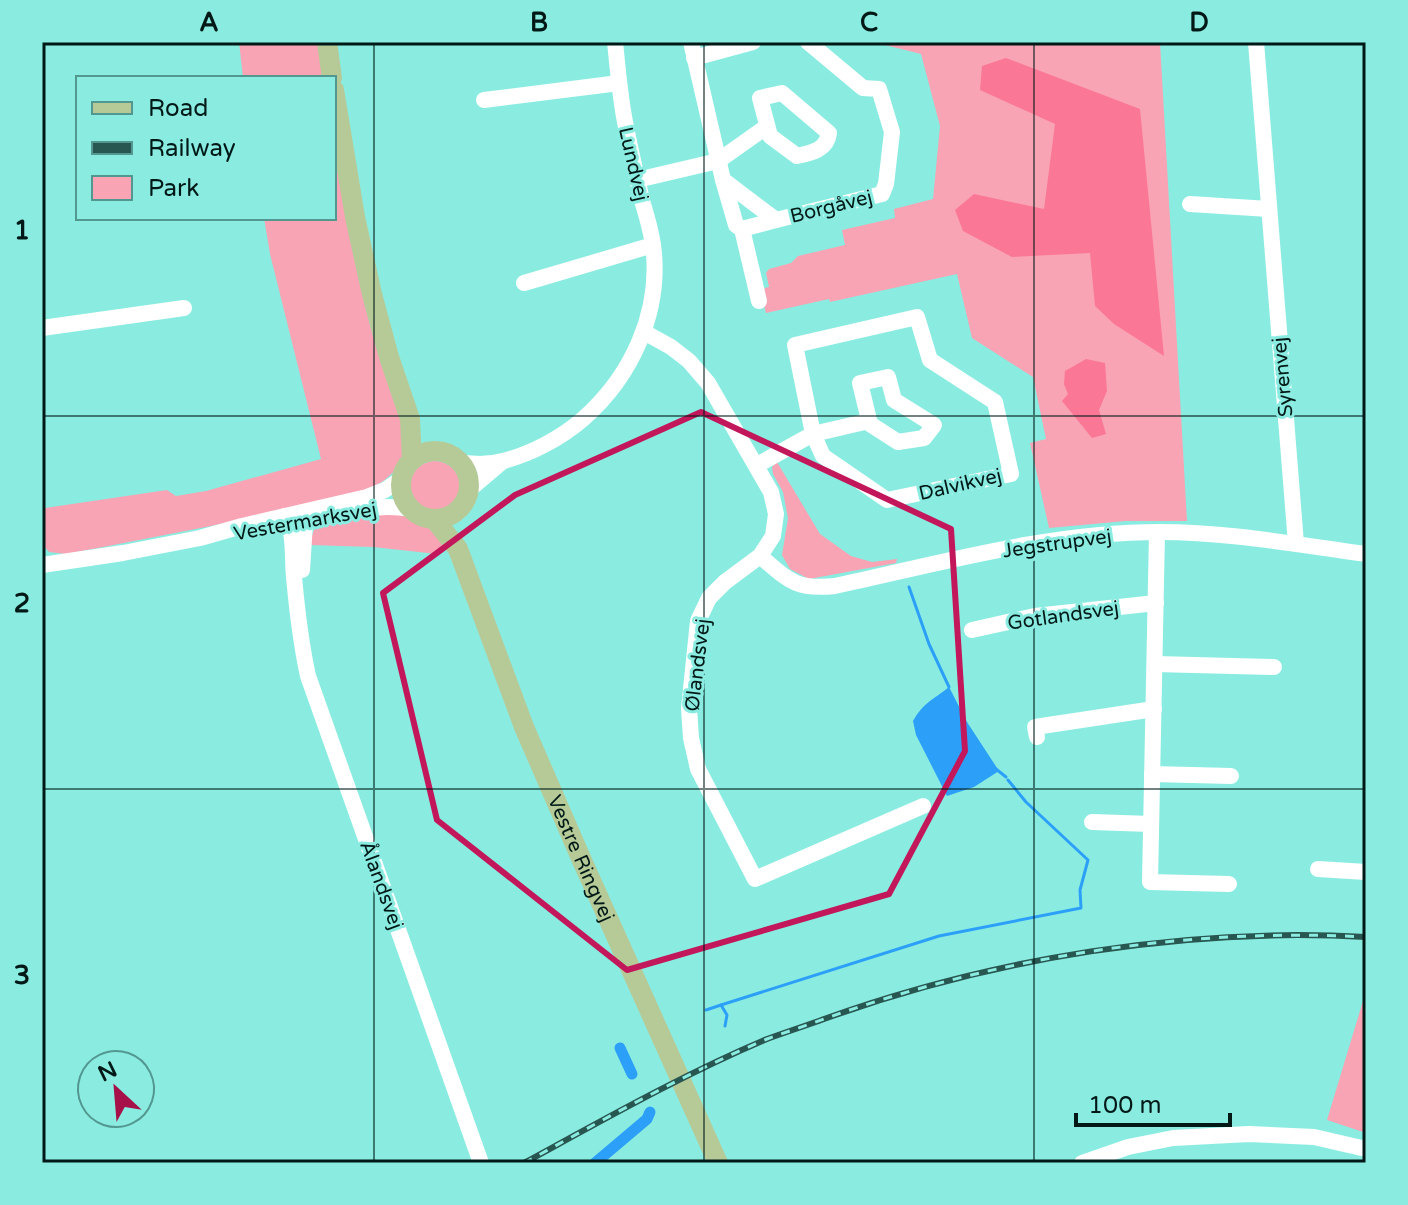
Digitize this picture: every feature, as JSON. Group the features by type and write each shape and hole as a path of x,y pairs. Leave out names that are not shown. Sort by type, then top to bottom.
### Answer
{"main road":[{"path":"327,42 332,76"},
{"path":"336,102 355,217 372,294 410,419 412,460"},
{"path":"410,419 438,451"},
{"path":"438,451 460,463 468,475 469,490 459,510 435,520 422,517 410,509 402,495 401,479 412,460 424,453 438,451"},
{"name":"Vestre Ringvej","path":"458,549 459,510"},
{"name":"Vestre Ringvej","path":"435,520 458,549 524,727 718,1163"}],"street":[{"name":"Lundvej","path":"460,463 503,461 544,445 573,427 598,406 629,364 644,332 655,274 653,245 625,124 615,42"},
{"path":"753,42 693,50 718,161 736,225 742,229 759,301"},
{"name":"Borgåvej","path":"742,229 882,194 886,184 892,132 879,89 863,88 808,42"},
{"name":"Syrenvej","path":"1256,42 1296,544"},
{"path":"484,100 619,83"},
{"path":"637,180 718,161 766,127"},
{"name":"Borgåvej","path":"723,180 776,220"},
{"path":"1190,204 1269,209"},
{"path":"524,283 653,245"},
{"path":"42,328 184,308"},
{"name":"Dalvikvej","path":"917,317 930,360 995,402 1011,474 887,500 823,456 813,434 795,345 917,317"},
{"path":"644,332 689,361 708,383 771,492 776,514 773,536 760,556"},
{"path":"888,377 894,400 934,425 924,438 898,442 869,421 860,383 888,377"},
{"path":"757,465 813,434 869,421"},
{"name":"Lundvej","path":"469,490 503,461"},
{"name":"Vestermarksvej","path":"295,520 367,497 401,479"},
{"name":"Vestermarksvej","path":"42,565 375,506 410,509"},
{"name":"Ålandsvej","path":"295,520 300,632 312,691 481,1163"},
{"path":"1157,532 1150,882 1229,884"},
{"name":"Jegstrupvej","path":"760,556 795,584 813,588 1047,541 1095,535 1157,532 1221,534 1366,554"},
{"name":"Ølandsvej","path":"760,556 709,598 698,621 689,708 691,738 698,769 755,879 923,806"},
{"name":"Gotlandsvej","path":"972,630 1035,616 1156,603"},
{"path":"1155,664 1274,667"},
{"path":"1037,737 1035,727 1154,709"},
{"path":"1152,774 1231,776"},
{"path":"1092,822 1151,824"},
{"path":"1318,869 1366,872"},
{"path":"1082,1163 1128,1147 1173,1138 1249,1134 1314,1137 1366,1149"}],"highlighted area":[{"path":"701,412 951,529 965,751 889,894 627,970 437,820 383,593 515,495"}],"green space":[{"path":"239,42 318,42 322,76 243,76"},
{"path":"873,42 1160,42 1187,521 1126,521 1049,528 1030,443 1046,439 1033,377 972,338 957,274 766,313 761,295 769,287 766,273 769,269 791,263 798,256 845,245 842,230 895,218 894,209 933,199 940,126 921,54"},
{"path":"336,163 369,320 404,432 404,449 396,468 388,478 376,485 338,497 212,526 66,554 49,552 42,544 42,485 45,508 167,490 176,496 206,491 321,459 264,220 336,220"},
{"path":"435,461 453,468 460,486 453,504 435,511 417,504 410,486 417,468"},
{"path":"777,462 820,534 851,556 872,562 897,559 896,563 809,579 790,569 782,555 788,518 783,492 773,474 772,467"},
{"path":"401,512 430,529 445,544 437,554 373,547 309,545 314,530 326,522"},
{"path":"1366,991 1366,1133 1327,1120"}],"shaded area":[{"path":"1006,58 1140,109 1164,356 1114,324 1095,306 1090,253 1012,257 963,231 955,210 974,194 1044,209 1055,124 980,90 982,66"},
{"path":"1086,359 1105,363 1107,391 1099,410 1106,434 1092,438 1062,401 1068,394 1064,384 1065,371"}],"water":[{"path":"949,687 967,722 999,771 974,787 947,796 916,735 913,721 925,705"}],"waterway":[{"path":"909,587 929,644 949,687"},
{"path":"996,769 1006,777"},
{"path":"721,1005 939,936 1081,908 1080,890 1088,860 1026,802 1008,780"},
{"path":"706,1010 721,1005 727,1015 725,1026"},
{"path":"620,1048 632,1074"},
{"path":"595,1163 647,1119 650,1112"}],"railway":[{"path":"524,1163 674,1082 767,1039 955,979 1091,951 1160,942 1298,935 1366,937"}]}
